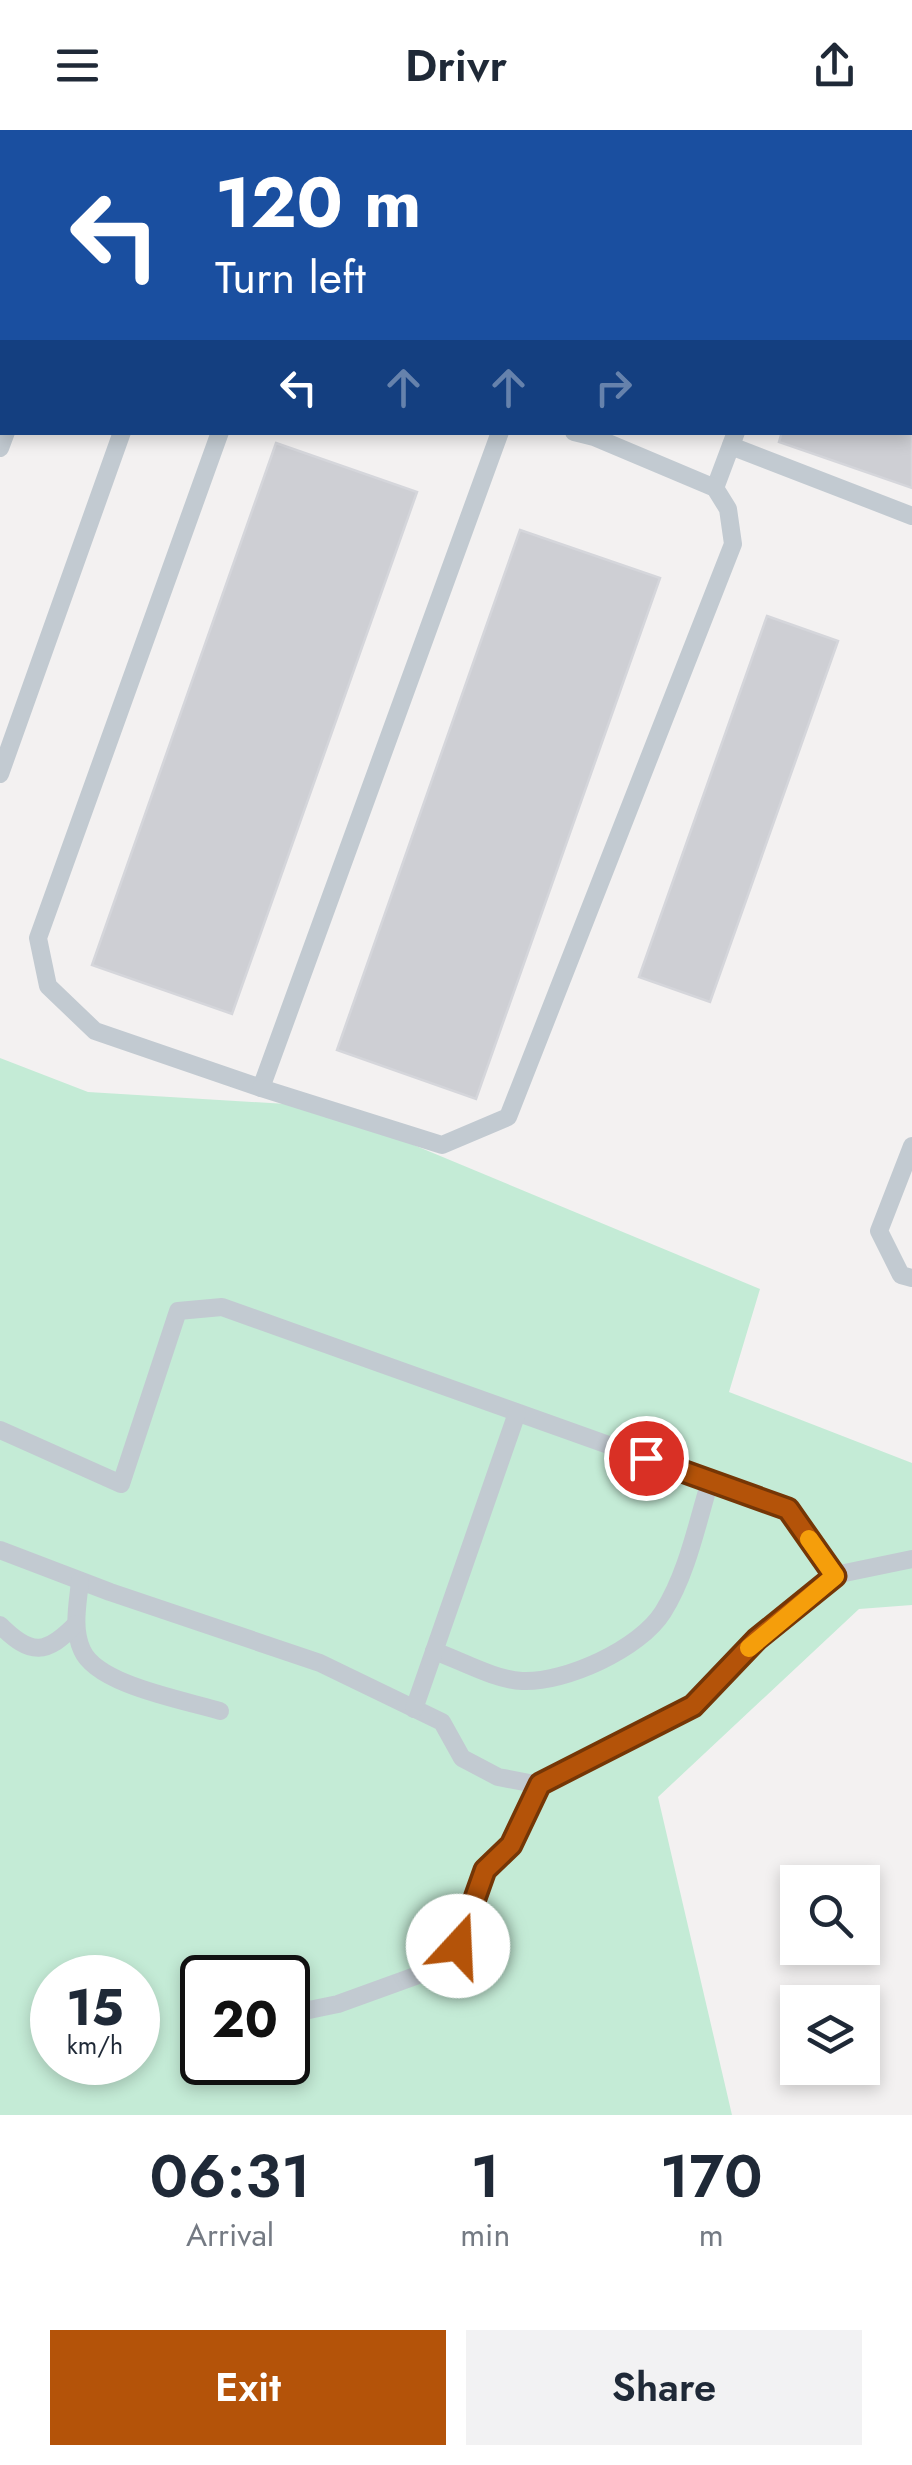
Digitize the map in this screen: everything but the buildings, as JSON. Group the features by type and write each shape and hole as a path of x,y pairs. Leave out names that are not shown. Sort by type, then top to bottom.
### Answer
{"lane":[{"path":"0,774 121,435"},
{"path":"219,435 38,938 48,986 95,1031 442,1145 508,1117 733,544 728,510 715,488 595,435"},
{"path":"261,1088 499,435"},
{"path":"715,488 734,439 912,516"},
{"path":"912,1146 879,1231 901,1275 912,1278"},
{"path":"0,1430 121,1484 178,1311 222,1307 788,1509 835,1576"},
{"path":"414,1708 517,1413"},
{"path":"434,1651 520,1681 564,1676 612,1656 662,1615 687,1558 710,1481"},
{"path":"0,1550 320,1663 442,1722 462,1758 498,1777 540,1784 693,1706 757,1639 835,1576 912,1559"},
{"path":"80,1580 76,1624 82,1652 103,1675 220,1711"},
{"path":"0,1625 27,1647 43,1649 57,1644 76,1624"},
{"path":"310,2010 338,2004 432,1970 458,1946 485,1870 511,1845 540,1784"}],"green space":[{"path":"0,1058 88,1092 320,1106 760,1289 729,1392 912,1463 912,1605 859,1609 658,1797 732,2115 0,2115"}],"slow traffic":[{"path":"749,1648 835,1576 809,1539"}],"route":[{"path":"458,1946 485,1870 511,1845 540,1784 693,1706 757,1639 835,1576 788,1509 646,1458"}]}
